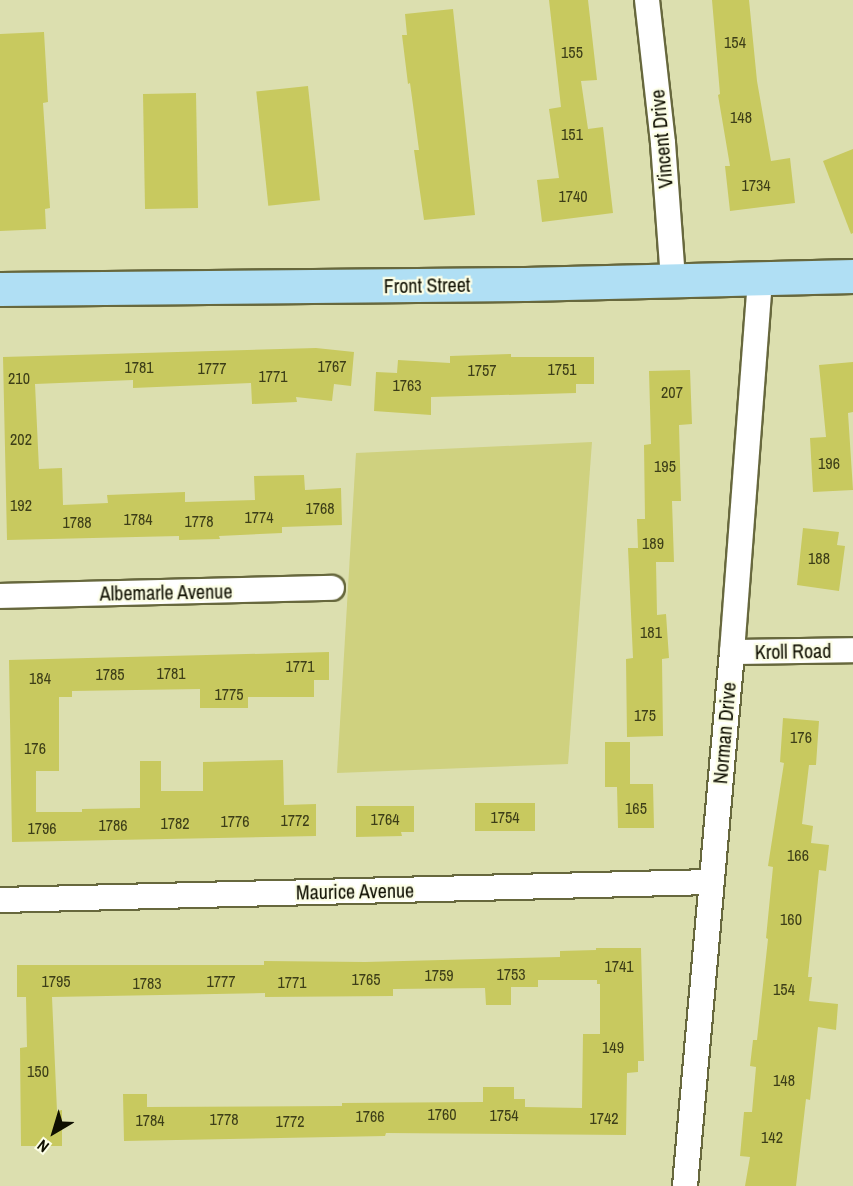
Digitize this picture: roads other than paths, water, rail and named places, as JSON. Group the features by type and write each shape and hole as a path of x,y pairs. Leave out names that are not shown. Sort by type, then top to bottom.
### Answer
{"main road":[{"name":"Front Street","path":"0,289 525,284 853,276"}],"street":[{"name":"Vincent Drive","path":"647,0 663,143 673,279"},
{"name":"Norman Drive","path":"685,1186 732,652 760,279"},
{"name":"Albemarle Avenue","path":"0,596 332,588"},
{"name":"Kroll Road","path":"732,652 853,650"},
{"name":"Maurice Avenue","path":"0,900 710,882"}]}
